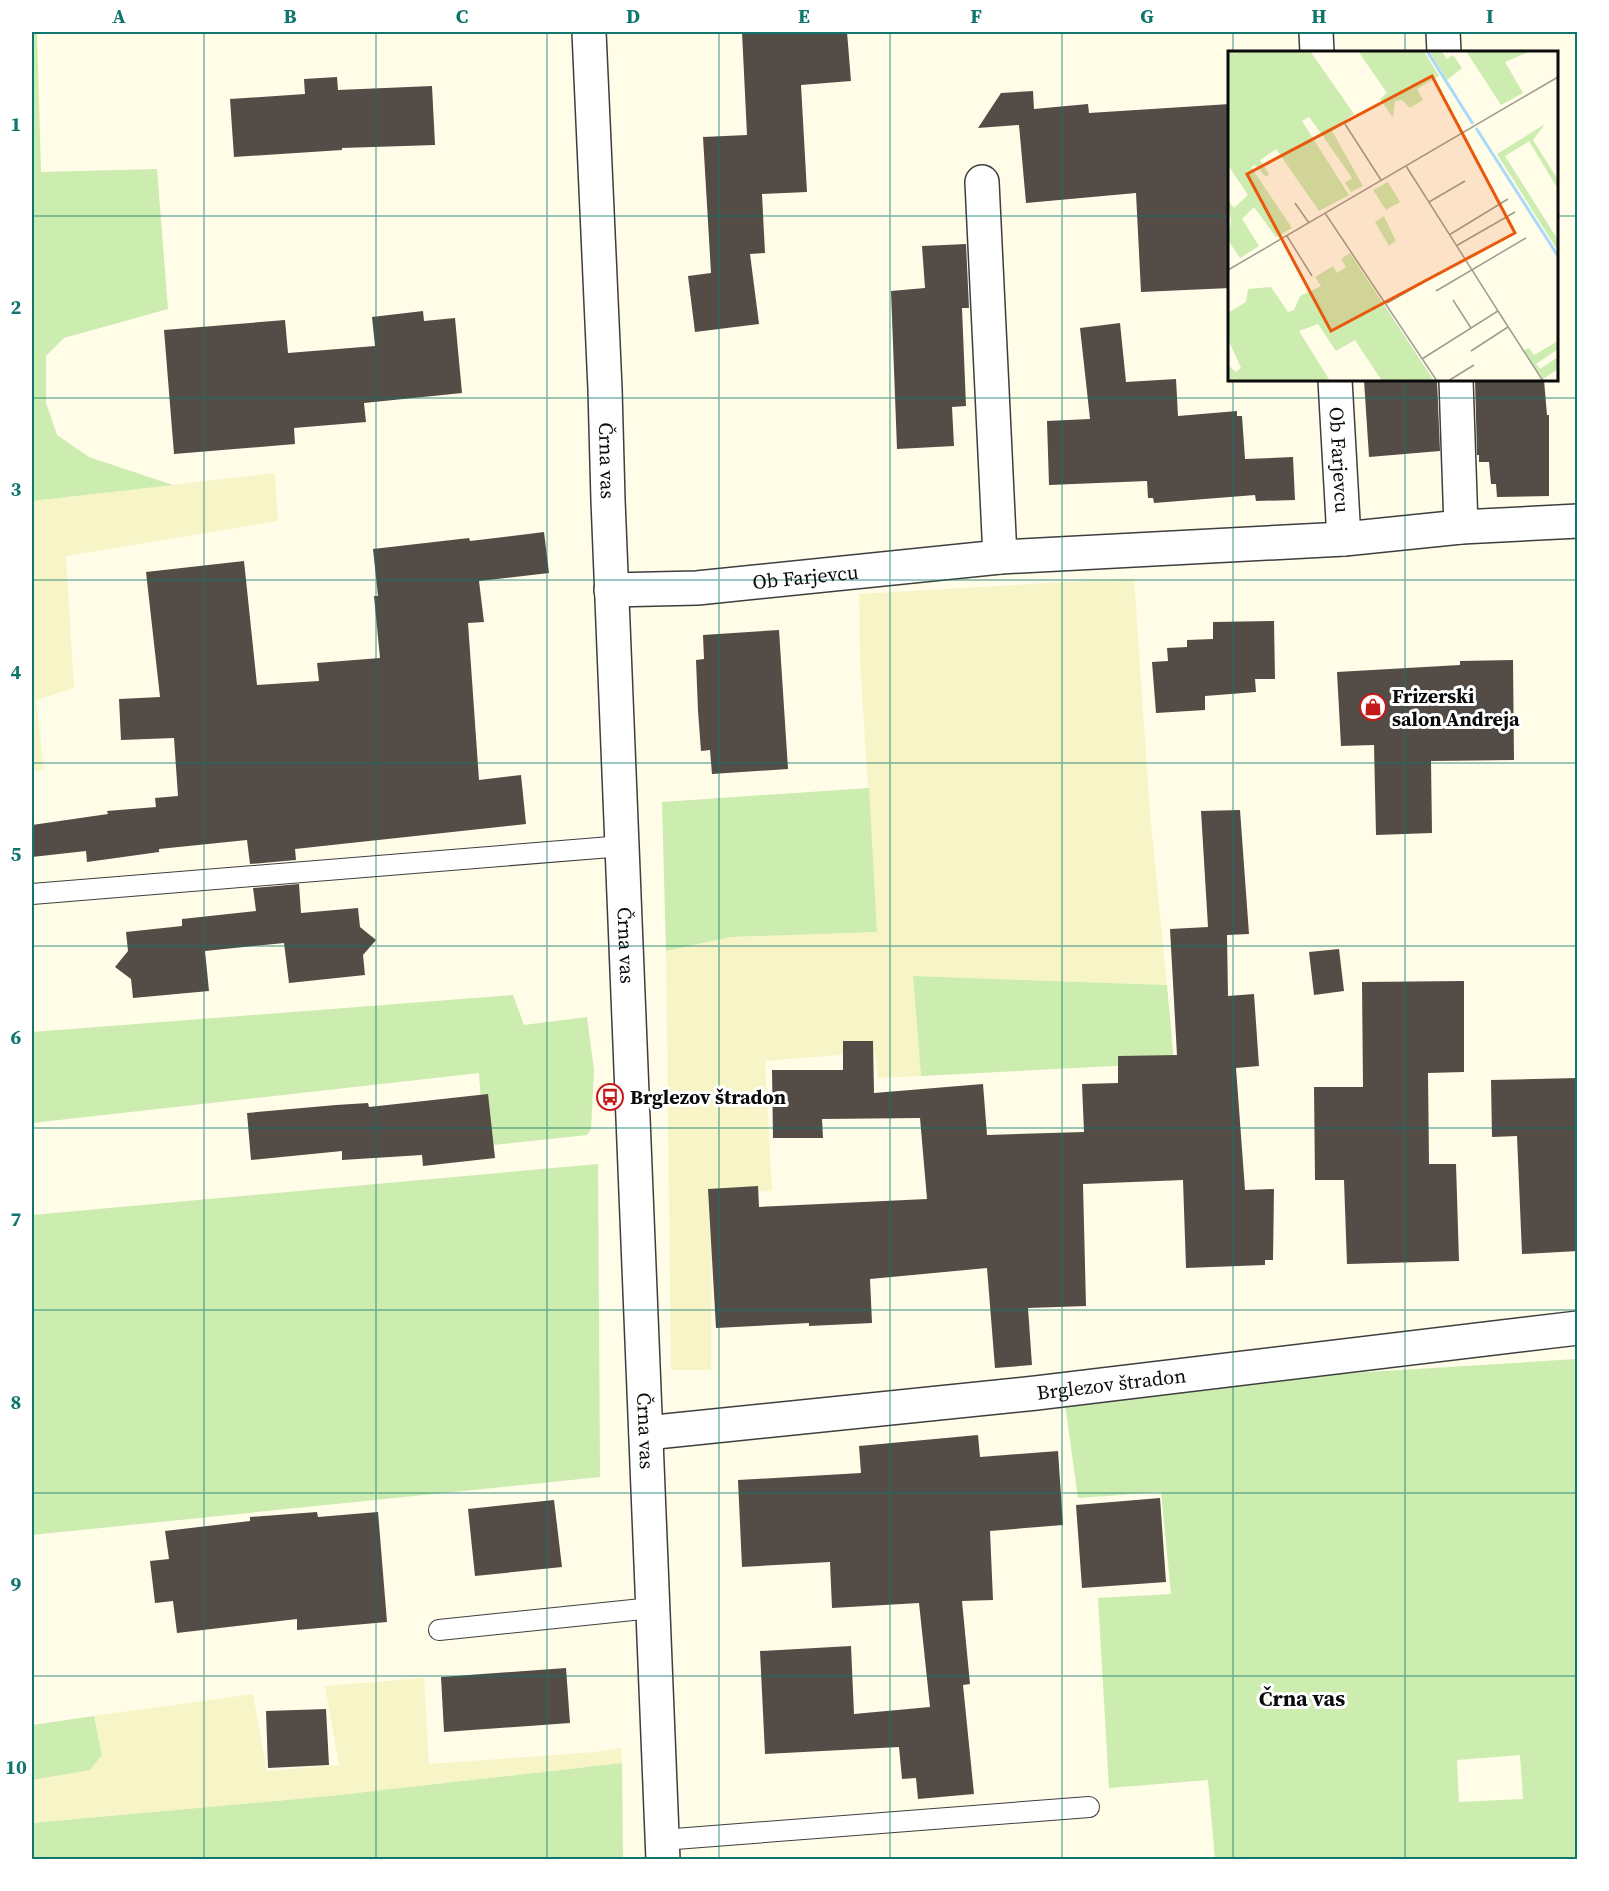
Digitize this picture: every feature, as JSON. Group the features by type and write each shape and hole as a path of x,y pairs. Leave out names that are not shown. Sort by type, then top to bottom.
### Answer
{"street":[{"name":"Črna vas","path":"589,32 662,1850"},
{"path":"1316,32 1317,51"},
{"path":"1443,32 1444,51"},
{"path":"982,182 1000,557"},
{"name":"Ob Farjevcu","path":"1335,381 1344,539"},
{"path":"1456,381 1461,527"},
{"name":"Ob Farjevcu","path":"611,590 697,588 1000,557 1344,539 1461,527 1578,521"},
{"name":"Brglezov štradon","path":"646,1433 1036,1393 1578,1328"}],"lane":[{"path":"32,894 622,846"},
{"path":"439,1630 652,1608"},
{"path":"662,1850 1089,1807"}],"shaded area":[{"path":"275,473 278,521 66,556 74,688 36,700 44,770 32,772 32,501"},
{"path":"1134,578 1150,813 1167,985 913,976 921,1076 878,1078 875,1052 765,1061 772,1191 712,1192 711,1370 671,1370 666,951 731,937 877,932 860,661 859,594"},
{"path":"424,1678 429,1764 595,1752 621,1748 622,1763 330,1796 32,1823 32,1780 90,1770 102,1755 94,1716 253,1694 267,1771 339,1765 325,1686"}],"green space":[{"path":"32,32 37,32 41,172 157,169 168,309 64,338 46,356 46,403 57,435 89,457 173,485 32,501"},
{"path":"869,788 877,932 731,937 666,951 662,802"},
{"path":"913,976 1167,985 1174,1063 921,1076"},
{"path":"513,995 524,1025 587,1017 594,1070 591,1129 587,1135 484,1146 479,1073 32,1123 32,1032"},
{"path":"598,1164 600,1477 32,1535 32,1215"},
{"path":"1577,1359 1577,1859 1215,1859 1208,1780 1109,1788 1098,1598 1171,1594 1161,1492 1078,1498 1065,1404 1336,1374","holes":["1520,1755 1523,1799 1459,1802 1457,1760"]},
{"path":"94,1716 102,1755 90,1770 32,1780 32,1725"},
{"path":"622,1763 623,1859 32,1859 32,1823 330,1796"}],"building":[{"path":"742,32 847,32 851,81 801,85 807,192 762,194 765,253 750,254 759,324 695,332 688,276 711,273 703,137 747,135"},
{"path":"337,77 338,90 432,86 435,145 342,148 342,150 234,157 230,99 305,94 304,79"},
{"path":"1033,91 1034,109 1088,104 1089,113 1228,104 1228,288 1141,292 1136,193 1026,203 1019,125 978,128 1001,93"},
{"path":"966,244 969,308 962,308 966,406 952,407 954,446 897,449 891,291 925,288 922,246"},
{"path":"423,311 424,321 455,318 462,393 364,403 366,422 294,428 295,444 174,454 164,330 285,320 288,353 375,346 372,317"},
{"path":"1120,323 1126,382 1176,379 1178,416 1237,411 1237,416 1242,416 1245,459 1293,457 1295,500 1256,501 1255,495 1154,503 1153,498 1148,498 1147,481 1049,485 1047,421 1090,419 1080,328"},
{"path":"1364,381 1437,381 1440,451 1369,457"},
{"path":"1475,381 1544,381 1547,415 1549,415 1549,496 1497,497 1496,484 1491,484 1489,462 1479,462 1479,455 1477,455"},
{"path":"544,532 549,573 479,581 484,622 468,623 479,780 521,775 526,824 295,849 296,860 250,864 247,840 159,849 159,852 87,862 86,851 32,857 32,825 108,814 107,811 156,807 155,798 178,796 174,738 121,740 119,699 160,697 146,572 244,561 257,685 319,681 317,663 380,658 374,596 378,596 373,549"},
{"path":"1274,621 1275,679 1255,679 1256,692 1205,696 1205,710 1156,713 1152,662 1168,661 1167,648 1187,647 1187,640 1213,639 1213,622"},
{"path":"779,630 788,769 712,774 710,750 701,751 698,711 696,660 704,659 703,635"},
{"path":"1513,660 1514,760 1431,761 1432,833 1376,835 1374,745 1341,746 1337,672 1460,665 1460,661"},
{"path":"1240,810 1249,934 1227,935 1228,996 1254,994 1259,1066 1236,1068 1245,1190 1274,1189 1273,1260 1265,1260 1265,1265 1186,1268 1183,1180 1083,1184 1086,1306 1028,1308 1032,1365 995,1368 987,1268 870,1279 872,1323 809,1326 809,1323 716,1328 708,1189 758,1186 759,1207 927,1199 920,1118 822,1119 823,1138 773,1138 772,1070 843,1070 843,1041 873,1041 874,1093 983,1084 987,1135 1084,1132 1082,1084 1118,1083 1118,1056 1177,1055 1170,929 1208,927 1201,811"},
{"path":"299,884 301,913 358,908 360,927 376,940 363,955 365,975 289,983 284,943 205,951 209,991 133,998 131,979 115,967 128,951 126,932 182,926 182,919 256,911 253,888"},
{"path":"1339,949 1344,991 1314,995 1309,952"},
{"path":"1464,981 1464,1072 1428,1073 1429,1164 1456,1164 1459,1261 1347,1264 1344,1180 1315,1180 1314,1087 1363,1087 1362,982"},
{"path":"1578,1078 1578,1251 1522,1254 1517,1136 1492,1137 1491,1080"},
{"path":"488,1094 495,1158 423,1166 422,1155 342,1160 342,1151 251,1160 247,1113 368,1103 369,1107"},
{"path":"978,1435 980,1457 1058,1451 1063,1525 990,1531 993,1600 962,1601 970,1684 963,1685 974,1794 918,1799 916,1778 902,1779 899,1747 765,1754 760,1651 851,1646 854,1714 930,1707 919,1603 832,1608 830,1562 742,1567 738,1480 861,1473 859,1446"},
{"path":"1160,1498 1166,1582 1082,1588 1076,1505"},
{"path":"554,1500 562,1567 475,1576 468,1509"},
{"path":"317,1512 318,1517 378,1512 387,1622 297,1630 297,1619 177,1633 173,1601 155,1603 150,1561 169,1559 165,1531 250,1521 250,1517"},
{"path":"566,1668 570,1723 444,1732 441,1677"},
{"path":"326,1709 329,1765 268,1768 266,1711"}],"place":[{"name":"Frizerski salon Andreja","path":"1373,707"},
{"name":"Brglezov štradon","path":"610,1097"}],"district":[{"name":"Črna vas","path":"1302,1698"}]}
